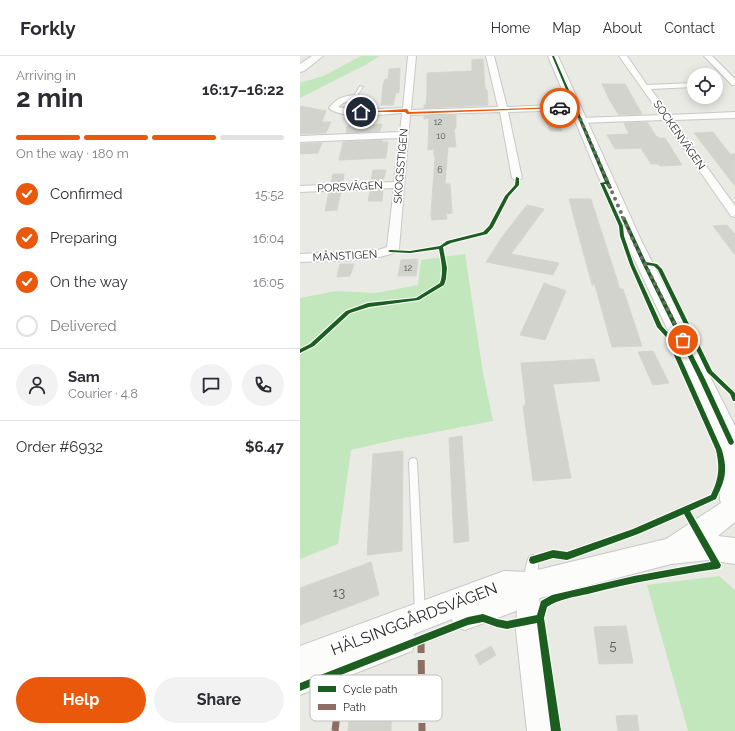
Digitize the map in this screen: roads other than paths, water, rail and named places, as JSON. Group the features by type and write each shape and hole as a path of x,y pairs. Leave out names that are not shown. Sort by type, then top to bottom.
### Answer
{"street":[{"path":"300,69 318,56"},
{"name":"SKOGSSTIGEN","path":"390,251 393,248 405,140 403,135 407,112 412,56"},
{"path":"490,56 517,178"},
{"path":"553,56 633,240 733,445 731,504 726,528 735,545"},
{"name":"SOCKENVÄGEN","path":"623,56 735,214"},
{"path":"708,56 735,83"},
{"path":"723,84 735,83"},
{"path":"645,87 687,85"},
{"path":"353,112 357,98 354,97 337,103 333,108 339,112 353,112 407,112 503,110 667,118 735,115"},
{"path":"300,139 403,135"},
{"name":"PORSVÄGEN","path":"300,189 399,185"},
{"name":"MÅNSTIGEN","path":"300,258 380,254 390,251"},
{"name":"HÄLSINGGÅRDSVÄGEN","path":"671,551 716,522 731,504"},
{"name":"HÄLSINGGÅRDSVÄGEN","path":"300,662 504,585 531,573 671,551 708,547 735,551"},
{"path":"531,573 527,631 539,731"},
{"name":"HÄLSINGGÅRDSVÄGEN","path":"310,675 482,608 506,601 531,573"},
{"name":"HÄLSINGGÅRDSVÄGEN","path":"300,679 310,675"}],"lane":[{"path":"354,97 361,87"},
{"path":"412,462 420,616"}]}
